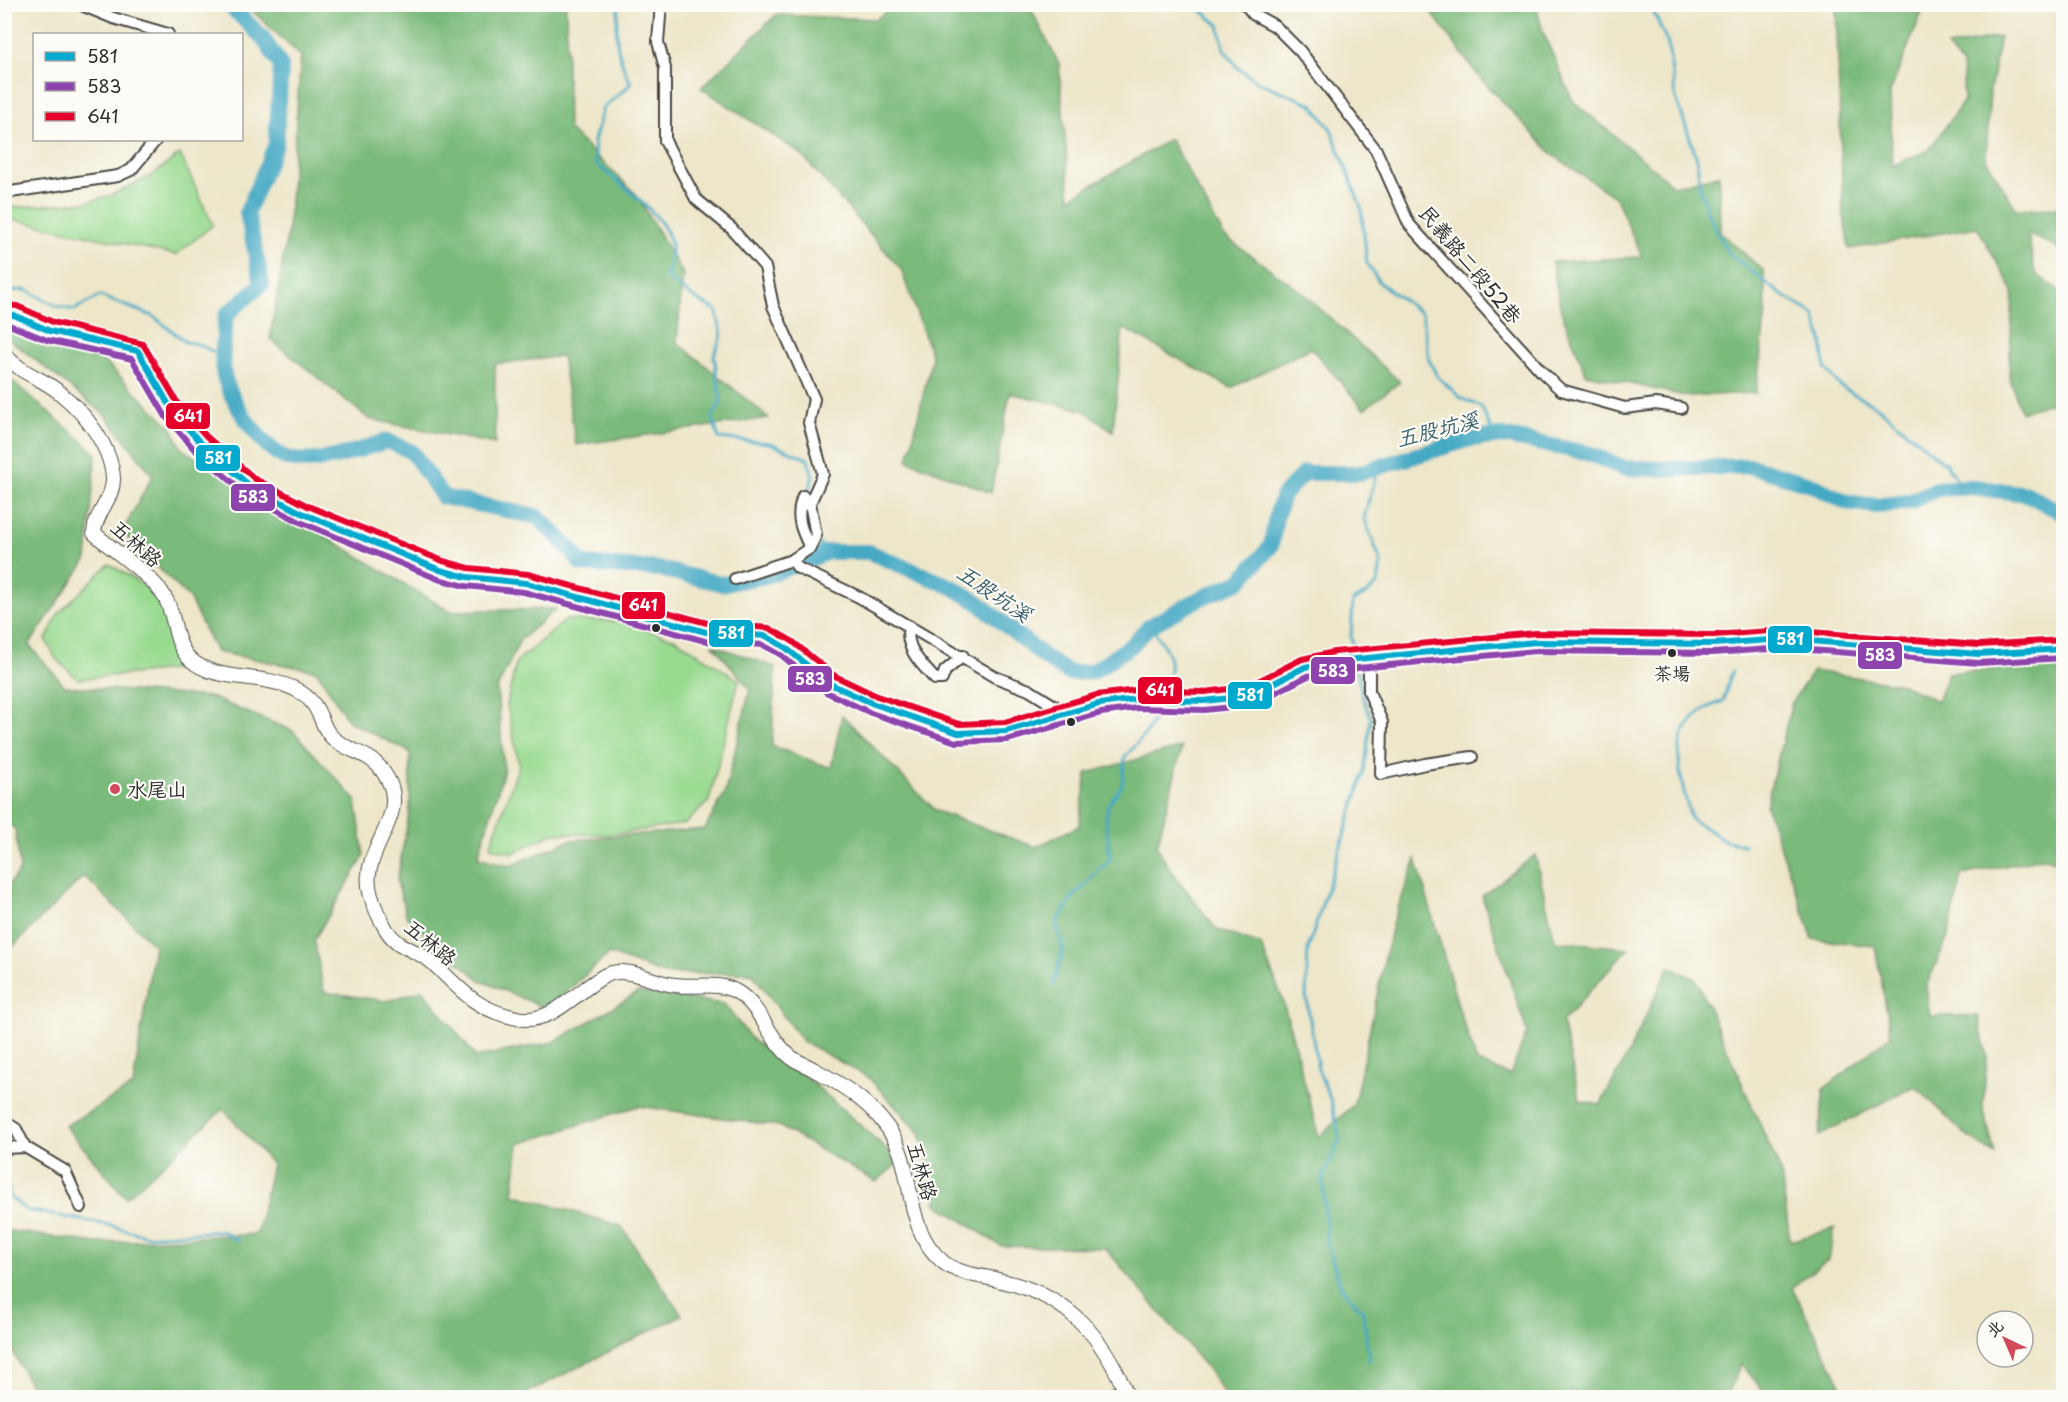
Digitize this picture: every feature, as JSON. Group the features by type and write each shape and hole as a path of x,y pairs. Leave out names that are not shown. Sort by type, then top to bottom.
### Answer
{"main road":[{"path":"4,314 14,315 50,331 138,351 173,412 185,426 250,486 304,514 440,570 467,577 526,583 706,632 766,636 786,648 830,684 874,704 958,733 1006,731 1099,704 1162,700 1204,701 1249,696 1305,667 1360,658 1536,642 1713,644 1784,639 1902,646 1979,654 2064,649"},
{"name":"五林路","path":"4,354 18,369 59,392 81,414 100,440 113,476 112,493 94,521 94,533 157,586 167,599 180,648 192,662 210,673 265,678 300,692 318,706 326,729 336,741 362,752 380,765 392,786 392,815 369,873 372,901 385,929 396,940 434,963 464,995 487,1009 521,1019 539,1018 608,975 625,971 676,986 714,985 736,992 752,1006 790,1057 845,1088 879,1116 896,1143 918,1227 927,1248 948,1266 1022,1285 1070,1311 1093,1331 1110,1357 1126,1392"}],"street":[{"path":"79,4 112,18 164,33"},
{"path":"661,4 658,42 665,68 664,141 696,199 732,229 765,267 773,306 814,399 809,423 823,474 810,503 816,535 810,548 795,564 735,579"},
{"name":"民義路二段52巷","path":"1245,4 1253,14 1275,26 1300,51 1376,150 1409,224 1561,390 1625,408 1656,404 1681,408"},
{"path":"4,193 118,176 131,170 155,141"},
{"path":"803,496 798,508 799,525 810,548"},
{"path":"795,564 859,597 963,656 995,677 1029,690 1066,713"},
{"path":"909,626 906,638 914,654 935,679 942,679 945,671 963,656"},
{"path":"1360,658 1369,692 1382,722 1381,774 1472,757"},
{"path":"4,1121 16,1129 25,1147 65,1171 81,1207"},
{"path":"4,1148 25,1147"},
{"path":"1111,1398 1126,1392"}],"green space":[{"path":"896,4 1029,5 1059,64 1070,198 1170,139 1224,236 1303,293 1400,382 1364,409 1311,348 1231,388 1123,328 1113,431 1083,410 1010,393 991,493 908,460 932,357 901,269 800,153 701,88 776,15 876,19"},
{"path":"246,5 566,5 568,129 636,194 683,274 677,342 769,418 576,445 562,356 495,364 495,444 369,419 270,339 288,229 301,56"},
{"path":"1426,5 1536,5 1543,32 1573,101 1674,186 1719,175 1720,232 1764,271 1766,311 1756,393 1685,396 1586,374 1561,311 1552,262 1642,257 1616,198 1553,155 1480,78"},
{"path":"1836,5 1925,5 1890,92 1892,166 1929,150 1964,101 1962,65 1947,47 2000,37 1990,91 1986,159 2016,209 2063,208 2063,251 2028,233 2035,273 2063,294 2063,399 2021,412 2009,376 2013,291 1977,227 1849,249 1843,210"},
{"path":"180,154 213,225 176,255 6,218 6,208 87,202 112,195 151,176"},
{"path":"8,321 103,360 171,427 183,450 449,611 556,609 520,640 497,689 504,770 478,857 509,866 571,840 705,829 725,792 750,689 713,645 775,667 772,746 831,768 842,715 936,811 1036,847 1079,826 1087,773 1182,747 1157,846 1168,866 1216,929 1261,945 1282,998 1319,1137 1354,1104 1392,924 1416,859 1459,1009 1477,1062 1510,1075 1527,1032 1482,896 1535,855 1555,941 1629,948 1562,1022 1580,1101 1600,1105 1629,1052 1669,967 1696,979 1781,1172 1790,1241 1835,1228 1828,1260 1792,1287 1847,1397 1769,1397 1741,1364 1726,1397 1582,1398 1571,1391 1568,1398 1226,1397 1207,1368 1105,1248 1001,1246 937,1204 920,1133 868,1077 802,1041 752,973 664,974 609,954 547,1009 480,980 407,918 397,881 410,808 410,752 348,721 317,671 216,652 189,598 122,532 153,475 104,414 5,336 4,326"},
{"path":"5,375 96,453 87,559 29,645 65,686 210,697 293,731 356,800 364,856 314,940 324,992 386,1001 423,990 476,1057 554,1042 639,992 724,1004 753,1041 803,1074 900,1161 876,1182 779,1126 638,1106 519,1144 513,1194 621,1226 682,1315 519,1397 41,1397 33,1391 5,1336 5,1230 96,1243 257,1234 272,1164 223,1109 126,1198 65,1126 133,1086 154,945 84,876 5,954 4,891 20,870 15,828 4,825"},
{"path":"109,564 142,584 163,605 173,632 174,670 78,679 56,659 46,640 58,614"},
{"path":"566,620 618,621 676,639 739,680 709,801 685,824 608,835 554,833 513,853 490,847 519,765 507,705 516,662"},
{"path":"2063,664 2063,866 2046,857 1962,875 1948,937 1926,986 1930,1016 1978,1016 1987,1058 1983,1107 1995,1154 1968,1137 1915,1086 1819,1136 1824,1089 1891,1035 1875,946 1813,939 1766,806 1792,702 1813,671 1902,684 1937,701 1948,673"}],"waterway":[{"name":"五股坑溪","path":"228,4 263,38 281,66 276,144 247,212 262,284 226,315 223,370 238,408 257,435 268,446 289,459 301,461 326,459 387,441 412,452 443,497 538,517 571,550 581,564 660,569 723,584 766,576 828,552 869,552 952,587 977,602 1047,659 1069,673 1092,672 1132,645 1148,627 1199,599 1240,581 1271,546 1283,495 1304,473 1359,473 1470,439 1503,436 1587,453 1624,468 1750,466 1810,484 1846,502 1877,506 1909,502 1937,489 1971,487 2027,494 2064,514"},
{"path":"619,4 617,27 619,54 631,84 603,108 594,141 596,164 640,200 668,234 671,253 667,278 697,300 716,310 722,335 714,355 721,403 712,417 719,438 770,443 808,459 813,476 807,496"},
{"path":"1193,4 1219,25 1224,49 1238,68 1260,83 1312,104 1331,129 1361,207 1367,263 1380,283 1422,314 1429,360 1437,376 1461,398 1481,407 1495,437"},
{"path":"1650,4 1668,44 1675,95 1697,159 1700,189 1708,214 1728,253 1779,293 1814,314 1822,340 1825,368 1841,387 1876,406 1946,464 1962,487"},
{"path":"5,291 26,290 57,306 74,310 100,296 153,316 186,342 198,344 224,357"},
{"path":"1354,654 1351,636 1353,601 1369,592 1378,583 1381,562 1364,518 1378,468"},
{"path":"804,511 806,525"},
{"path":"815,540 828,552"},
{"path":"1151,626 1170,658 1170,673 1164,695"},
{"path":"1356,664 1362,695 1371,719 1364,773 1308,949 1306,996 1318,1069 1331,1101 1340,1139 1323,1177 1327,1244 1341,1287 1363,1311 1369,1361"},
{"path":"1732,672 1723,701 1704,710 1690,721 1679,750 1679,766 1691,819 1726,841 1744,845"},
{"path":"1054,984 1063,949 1056,923 1073,897 1110,859 1106,819 1108,805 1122,785 1125,757 1147,732 1161,704"},
{"path":"4,1174 11,1198 26,1210 109,1225 147,1236 222,1231 238,1241"}],"transit line":[{"name":"641","path":"5,305 17,306 53,322 143,344 180,407 206,436 255,479 308,506 443,561 469,568 528,574 707,623 769,628 792,641 835,676 877,696 959,724 1005,722 1097,695 1136,690 1204,692 1246,687 1302,659 1334,652 1536,633 1713,635 1785,630 1979,645 2063,640"},
{"name":"581","path":"4,314 14,315 50,331 138,351 173,412 200,442 250,486 304,514 440,570 467,577 526,583 706,632 766,636 786,648 830,684 874,704 958,733 1006,731 1099,704 1137,699 1204,701 1249,696 1305,667 1336,661 1536,642 1713,644 1784,639 1979,654 2064,649"},
{"name":"583","path":"4,323 47,340 132,359 166,417 194,449 245,493 300,522 438,579 465,586 524,592 705,641 763,645 781,655 826,692 871,713 956,742 1007,740 1101,713 1137,708 1204,710 1251,705 1308,676 1337,670 1536,651 1713,653 1784,648 1979,663 2064,658"}],"place":[{"name":"茶場","path":"1672,653"},
{"name":"水尾山","path":"115,789"}]}
